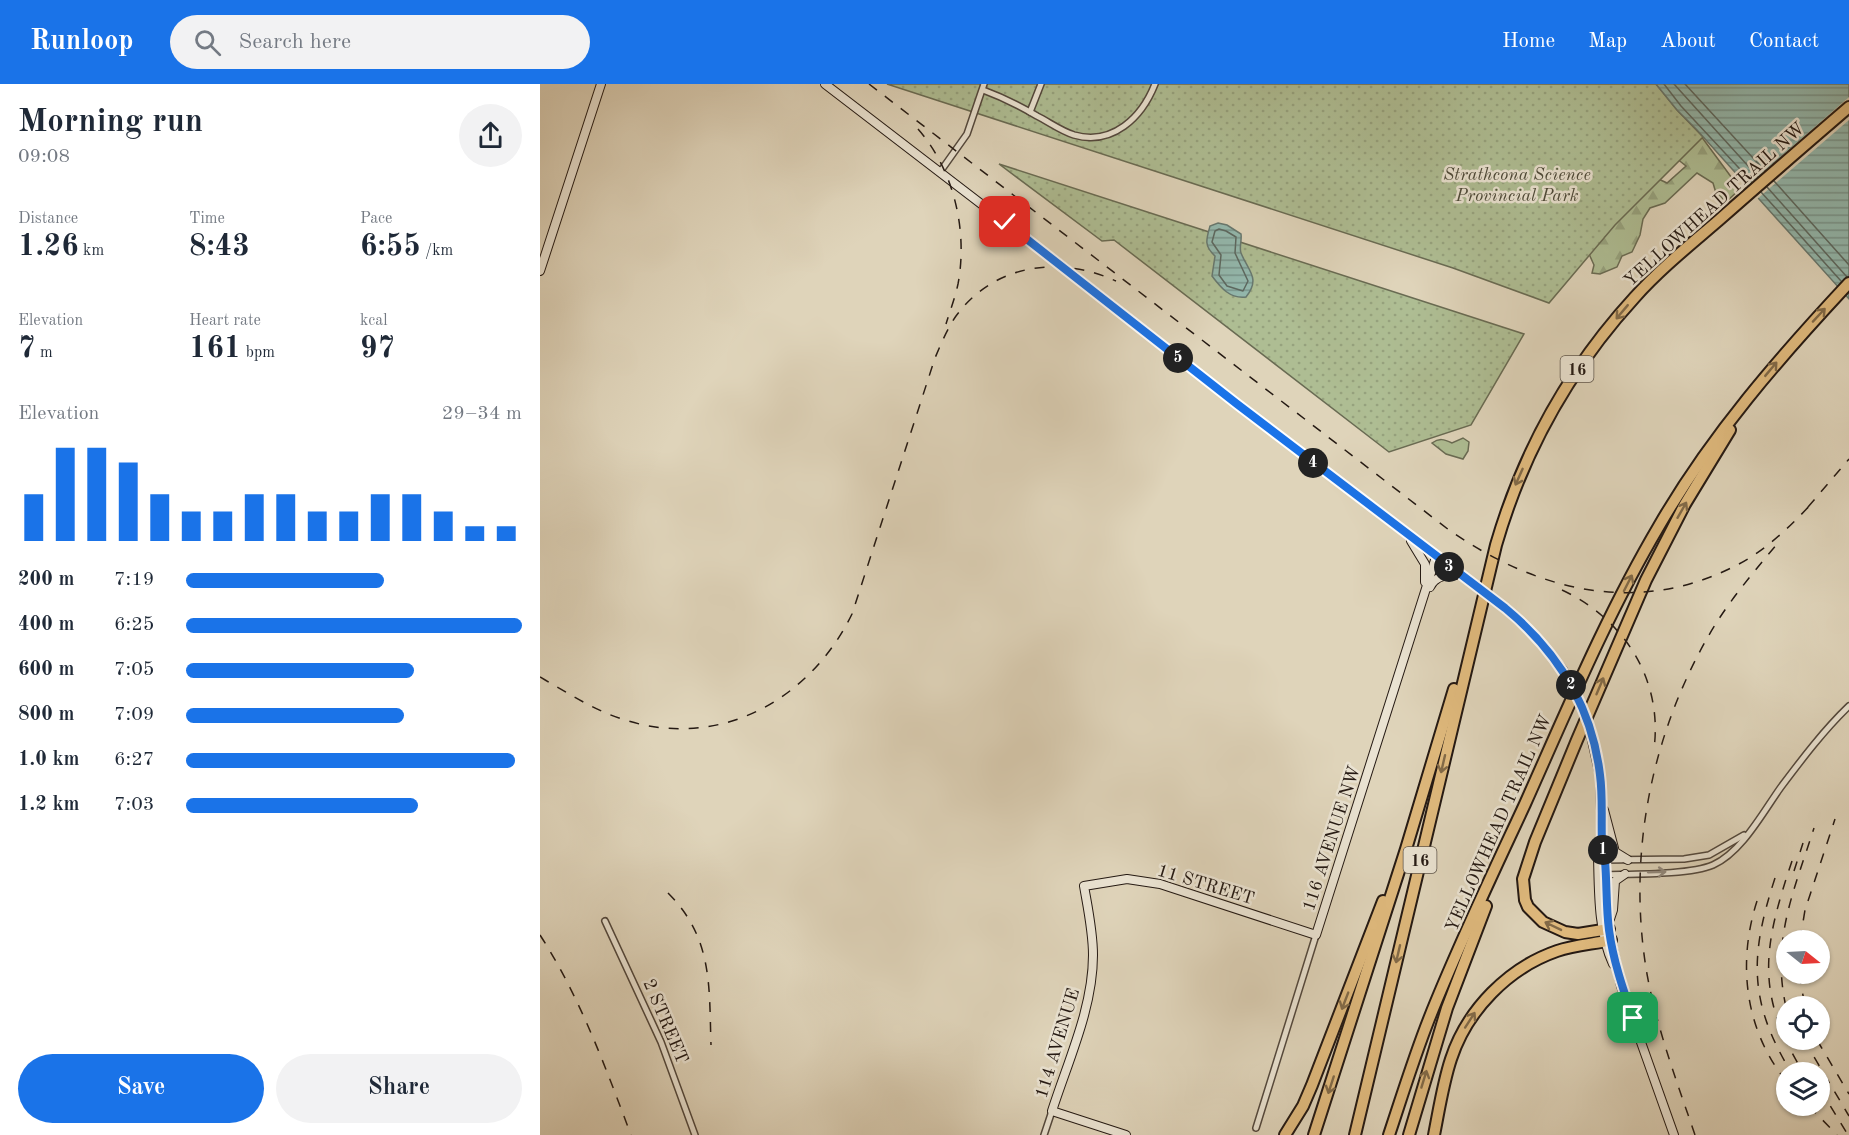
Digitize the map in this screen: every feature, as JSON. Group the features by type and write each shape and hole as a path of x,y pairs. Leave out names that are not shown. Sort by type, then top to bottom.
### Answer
{"highway":[{"name":"YELLOWHEAD TRAIL NW","path":"1355,1135 1496,545 1514,490 1553,406 1586,357 1636,295 1849,106"},
{"name":"YELLOWHEAD TRAIL NW","path":"1390,1132 1413,1061 1437,999 1602,635 1643,555 1693,472 1751,393 1789,347 1849,283"},
{"path":"1607,933 1565,932 1543,922 1528,907 1523,879 1564,770 1646,580 1685,504 1751,393"},
{"path":"1314,1135 1481,605"},
{"path":"1408,1135 1447,1008 1471,942 1502,871 1524,805"},
{"path":"1285,1135 1303,1106 1312,1085 1389,884 1406,849"},
{"path":"1434,1135 1451,1059 1458,1039 1482,1003 1507,979 1537,960 1607,933"}],"main road":[{"path":"540,271 601,84"},
{"path":"826,85 1407,535 1505,608 1533,634 1563,670 1583,709 1600,776 1602,875 1607,933 1620,979 1674,1135"},
{"path":"1407,535 1425,564 1423,602"},
{"name":"116 AVENUE NW","path":"1316,935 1436,557"},
{"path":"1423,602 1432,582 1450,574 1461,575"},
{"path":"1601,797 1615,852 1628,860"},
{"path":"1607,933 1613,910 1615,881 1625,874"},
{"name":"11 STREET","path":"1084,886 1127,879 1160,884 1316,935"},
{"name":"114 AVENUE","path":"1052,1111 1081,1022 1092,976 1091,929 1084,886"},
{"path":"1052,1111 1126,1135"}],"street":[{"path":"1030,112 1041,84"},
{"path":"940,172 968,134 984,87 1074,135 1098,137 1112,133 1132,121 1143,109 1155,84"},
{"path":"1602,875 1687,871 1712,866 1734,851 1833,722 1849,706"},
{"path":"1602,860 1684,859 1709,855 1748,832"},
{"name":"2 STREET","path":"605,921 662,1042 694,1135"},
{"name":"116 AVENUE NW","path":"1257,1128 1316,935"},
{"name":"114 AVENUE","path":"1044,1135 1052,1111"}],"green space":[{"name":"Strathcona Science Provincial Park","path":"887,84 1656,84 1703,137 1615,225 1549,303 1453,268"},
{"path":"1698,132 1740,189 1726,202 1716,193 1713,183 1697,173 1665,203 1650,208 1643,219 1640,235 1632,252 1622,256 1617,267 1600,274 1592,273 1594,265 1584,243 1650,175 1667,183 1686,166 1676,158"},
{"path":"999,164 1524,334 1471,425 1389,452 1114,240 1102,241"},
{"path":"1463,438 1469,442 1468,451 1463,459 1446,454 1432,443 1442,440 1452,443"}],"water":[{"path":"1656,84 1849,84 1849,299 1677,110"},
{"path":"1218,223 1227,225 1241,234 1240,251 1253,279 1253,285 1246,297 1231,294 1222,288 1212,276 1215,256 1209,249 1207,239 1210,226"}],"pier":[{"path":"1849,97 1849,120 1756,200 1745,188"}],"railway":[{"path":"869,84 1449,530 1515,568 1550,581 1585,589 1621,593 1658,591 1694,583 1743,562 1785,530 1813,502"},
{"path":"918,129 941,163 949,182 959,222 961,264 958,284 946,324"},
{"path":"540,677 603,712 660,728 695,728 727,722 758,710 787,693 812,671 834,644 852,614 935,358 956,316 971,298 989,285 1008,275 1029,269 1072,268 1116,281"},
{"path":"1808,507 1849,459"},
{"path":"1695,1135 1662,1035 1647,974 1640,886 1642,843 1648,799 1658,756 1689,674 1724,611 1777,544"},
{"path":"1562,590 1584,602 1604,617 1635,654 1652,699 1655,723 1654,749"},
{"path":"1802,930 1805,910 1835,819"},
{"path":"1784,996 1781,960 1783,938 1792,895 1814,828"},
{"path":"1794,871 1803,843"},
{"path":"1792,861 1775,918 1770,944 1769,968 1771,992 1777,1017 1797,1062"},
{"path":"1775,878 1761,931 1758,977 1760,1000 1767,1023 1786,1062"},
{"path":"668,893 683,910 701,945 708,983 711,1045"},
{"path":"1757,901 1747,948 1749,995 1761,1040 1776,1067"},
{"path":"540,935 580,1007 631,1135"},
{"path":"1801,984 1803,996"},
{"path":"1810,1050 1849,1116"},
{"path":"1823,1050 1849,1094"},
{"path":"1830,1105 1848,1135"},
{"path":"1819,1116 1837,1135"}],"route":[{"path":"1005,222 1237,404 1505,608 1554,657 1583,709 1593,740 1600,776 1602,845 1609,929 1620,979 1633,1018"}]}
